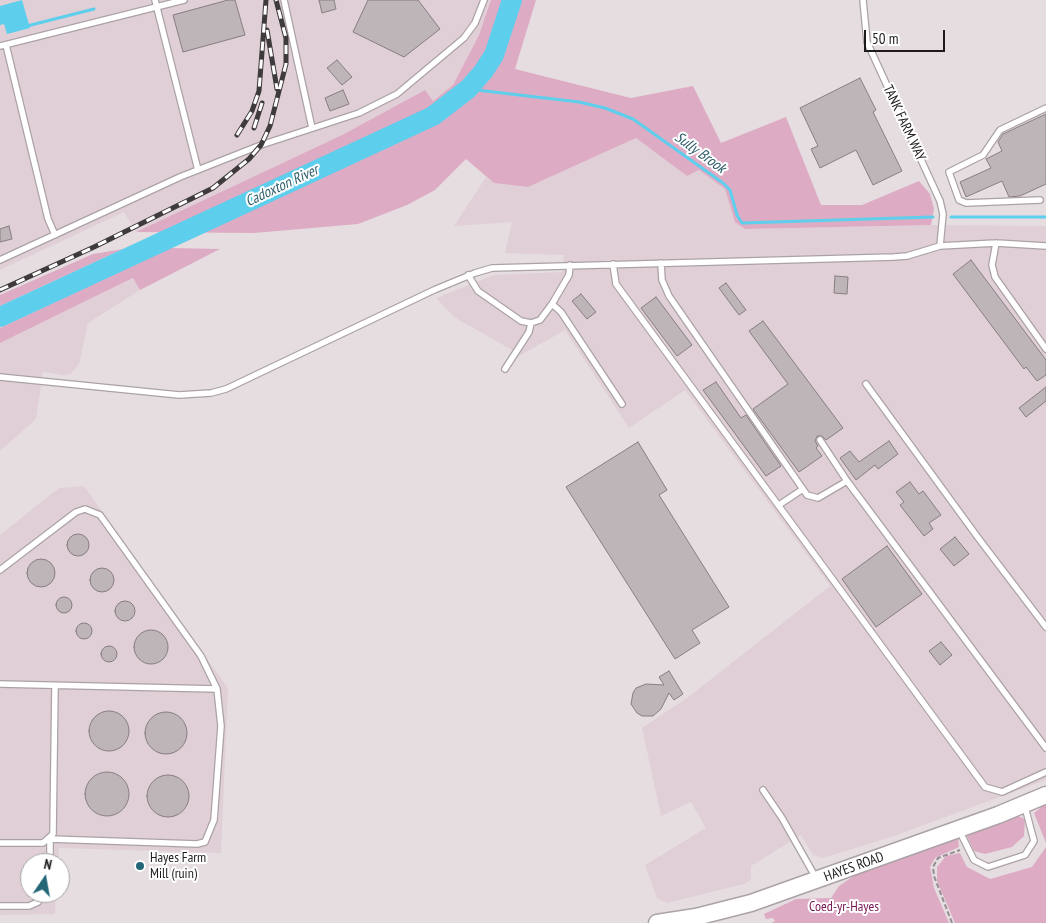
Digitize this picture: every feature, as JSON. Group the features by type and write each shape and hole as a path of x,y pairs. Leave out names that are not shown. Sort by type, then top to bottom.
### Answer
{"street":[{"name":"HAYES ROAD","path":"657,923 696,917 751,903 1046,796"}],"lane":[{"path":"155,0 198,170"},
{"path":"54,235 48,219 3,45 184,0"},
{"path":"284,0 312,128"},
{"path":"0,260 198,170 260,145 359,113 397,94 464,38 475,23 484,0"},
{"name":"TANK FARM WAY","path":"863,0 867,42 940,201 942,214 940,246"},
{"path":"1040,200 966,203 959,200 949,172 983,155 1000,130 1046,108"},
{"path":"996,244 992,264 995,276 1046,349"},
{"path":"0,376 179,395 211,393 226,389 468,275 492,268 894,257 907,256 940,246 996,244 1046,246"},
{"path":"661,263 662,280 669,296 803,489 810,497 818,498 847,481"},
{"path":"613,264 616,284 985,787 1002,792 1046,772"},
{"path":"468,275 478,291 521,320 531,323 540,320 552,304 569,276 570,265"},
{"path":"552,304 561,312 622,404"},
{"path":"505,369 529,332 531,323"},
{"path":"866,384 979,539 1046,626"},
{"path":"820,440 847,481 1046,748"},
{"path":"779,505 803,489"},
{"path":"0,570 76,512 85,509 100,515 201,656 217,689 221,726 214,820 205,842 189,844 50,839 43,843 34,844 0,843"},
{"path":"0,684 217,689"},
{"path":"50,853 50,839 53,830 55,686"},
{"path":"763,790 782,818 816,880"},
{"path":"958,829 974,860 988,867 1025,855 1034,841 1024,805"},
{"path":"0,906 29,906 36,903"}],"path":[{"path":"952,923 934,876 934,867 938,858 967,848"}],"shaded area":[{"path":"0,0 492,0 479,35 453,85 433,101 425,90 342,135 136,232 124,212 0,270"},
{"path":"636,138 687,176 699,170 725,189 745,229 931,225 1046,226 1046,780 894,836 823,858 813,855 801,835 751,866 751,880 744,884 667,903 657,898 645,865 706,828 691,802 661,816 642,728 687,698 830,586 685,390 629,428 565,330 521,355 454,317 436,298 494,275 562,272 564,255 505,253 512,222 454,226 486,177 494,183 528,187"},
{"path":"134,278 140,290 88,323 79,364 71,374 62,375 43,372 36,419 0,451 0,343"},
{"path":"84,486 228,688 221,853 59,848 59,853 20,853 20,903 56,903 55,914 0,915 0,535 60,488"}],"green space":[{"path":"491,0 536,0 515,69 631,98 693,86 721,143 786,117 821,205 862,205 919,181 930,194 934,209 931,225 745,229 735,222 725,189 699,170 687,176 636,138 528,187 494,183 466,159 435,190 407,205 358,224 254,233 136,232 342,135 425,90 433,101 453,85 479,35"},
{"path":"170,248 220,249 140,290 133,278 0,343 0,328"},
{"path":"123,249 0,306 0,295 93,254"},
{"path":"1046,803 1046,843 1034,813"},
{"path":"1018,816 1025,819 1024,836 1012,847 985,854 974,851 967,836"},
{"name":"Coed-yr-Hayes","path":"958,837 959,847 935,858 930,867 934,888 949,923 771,923 775,921 773,918 766,919 764,914 796,899 831,898 839,886 867,867"},
{"path":"1046,847 1046,923 955,923 937,881 937,867 946,856 960,853 967,867 990,879 1032,867"}],"water":[{"path":"22,0 30,28 7,34 4,24 0,25 0,6"}],"building":[{"path":"228,0 235,0 245,35 183,52 173,15"},
{"path":"319,0 334,0 336,9 322,13"},
{"path":"368,0 418,0 440,29 404,57 353,32"},
{"path":"337,60 352,77 342,85 327,68"},
{"path":"860,78 876,110 873,112 902,171 873,185 856,150 820,168 811,149 818,146 800,108"},
{"path":"343,90 349,104 330,111 325,98"},
{"path":"1046,114 1046,184 1020,196 1009,197 1002,181 966,197 960,182 991,168 986,159 1002,151 998,142 1003,134"},
{"path":"9,226 12,239 0,242 0,229"},
{"path":"971,260 1046,360 1046,375 1037,381 1026,367 1024,369 953,274"},
{"path":"835,276 848,277 847,294 834,293"},
{"path":"726,283 746,310 739,315 719,288"},
{"path":"581,294 596,312 587,319 572,301"},
{"path":"656,297 692,345 677,356 641,308"},
{"path":"763,321 843,428 826,440 822,436 817,436 815,441 818,446 816,448 822,456 799,472 753,409 788,384 749,331"},
{"path":"716,382 741,418 746,415 781,466 766,476 703,390"},
{"path":"1046,387 1046,401 1026,417 1019,408"},
{"path":"889,441 898,454 878,469 875,465 856,480 840,458 850,451 859,462"},
{"path":"638,442 667,490 659,495 729,607 692,630 700,643 675,659 566,487"},
{"path":"910,482 919,494 923,491 941,515 929,523 933,529 924,536 900,505 904,502 896,492"},
{"path":"78,534 86,537 89,545 86,553 78,556 70,553 67,545 70,537"},
{"path":"955,537 969,554 954,566 940,549"},
{"path":"887,546 922,594 876,627 842,579"},
{"path":"41,559 51,563 55,573 51,583 41,587 31,583 27,573 31,563"},
{"path":"102,568 110,572 114,580 110,588 102,592 94,588 90,580 94,572"},
{"path":"64,597 72,605 64,613 56,605"},
{"path":"125,601 132,604 135,611 132,618 125,621 118,618 115,611 118,604"},
{"path":"84,623 90,625 92,631 90,637 84,639 78,637 76,631 78,625"},
{"path":"151,630 158,631 163,635 167,640 167,654 163,659 158,663 151,664 144,663 139,659 135,654 134,647 135,640 139,635 144,631"},
{"path":"941,642 952,655 940,665 929,651"},
{"path":"106,646 112,646 117,651 115,660 106,662 101,657 101,651"},
{"path":"669,671 683,694 674,700 669,693 661,709 653,716 642,716 637,713 631,704 636,688 646,684 664,685 659,677"},
{"path":"113,711 120,714 126,720 129,731 128,739 120,748 113,751 105,751 98,748 90,739 89,727 92,720 101,712"},
{"path":"166,712 181,718 187,733 181,748 166,754 151,748 145,733 151,718"},
{"path":"107,772 119,776 125,782 129,794 125,806 119,812 107,816 95,812 89,806 85,794 89,782 95,776"},
{"path":"168,775 183,781 189,796 183,811 168,817 153,811 147,796 153,781"}],"waterway":[{"name":"Cadoxton River","path":"0,317 433,116 468,89 483,72 494,55 512,0"},
{"path":"27,26 94,9"},
{"name":"Sully Brook","path":"468,89 579,102 605,108 633,119 723,183 730,190 737,215 742,223 933,217"},
{"name":"Sully Brook","path":"951,217 1046,217"}],"railway":[{"path":"237,135 252,111 259,91 266,0"},
{"path":"0,290 94,247 213,188 249,159 261,145 270,126 286,64 286,38 276,0"},
{"path":"267,30 277,89"},
{"path":"254,128 262,103"}],"place":[{"name":"Hayes Farm Mill (ruin)","path":"140,866"}]}
